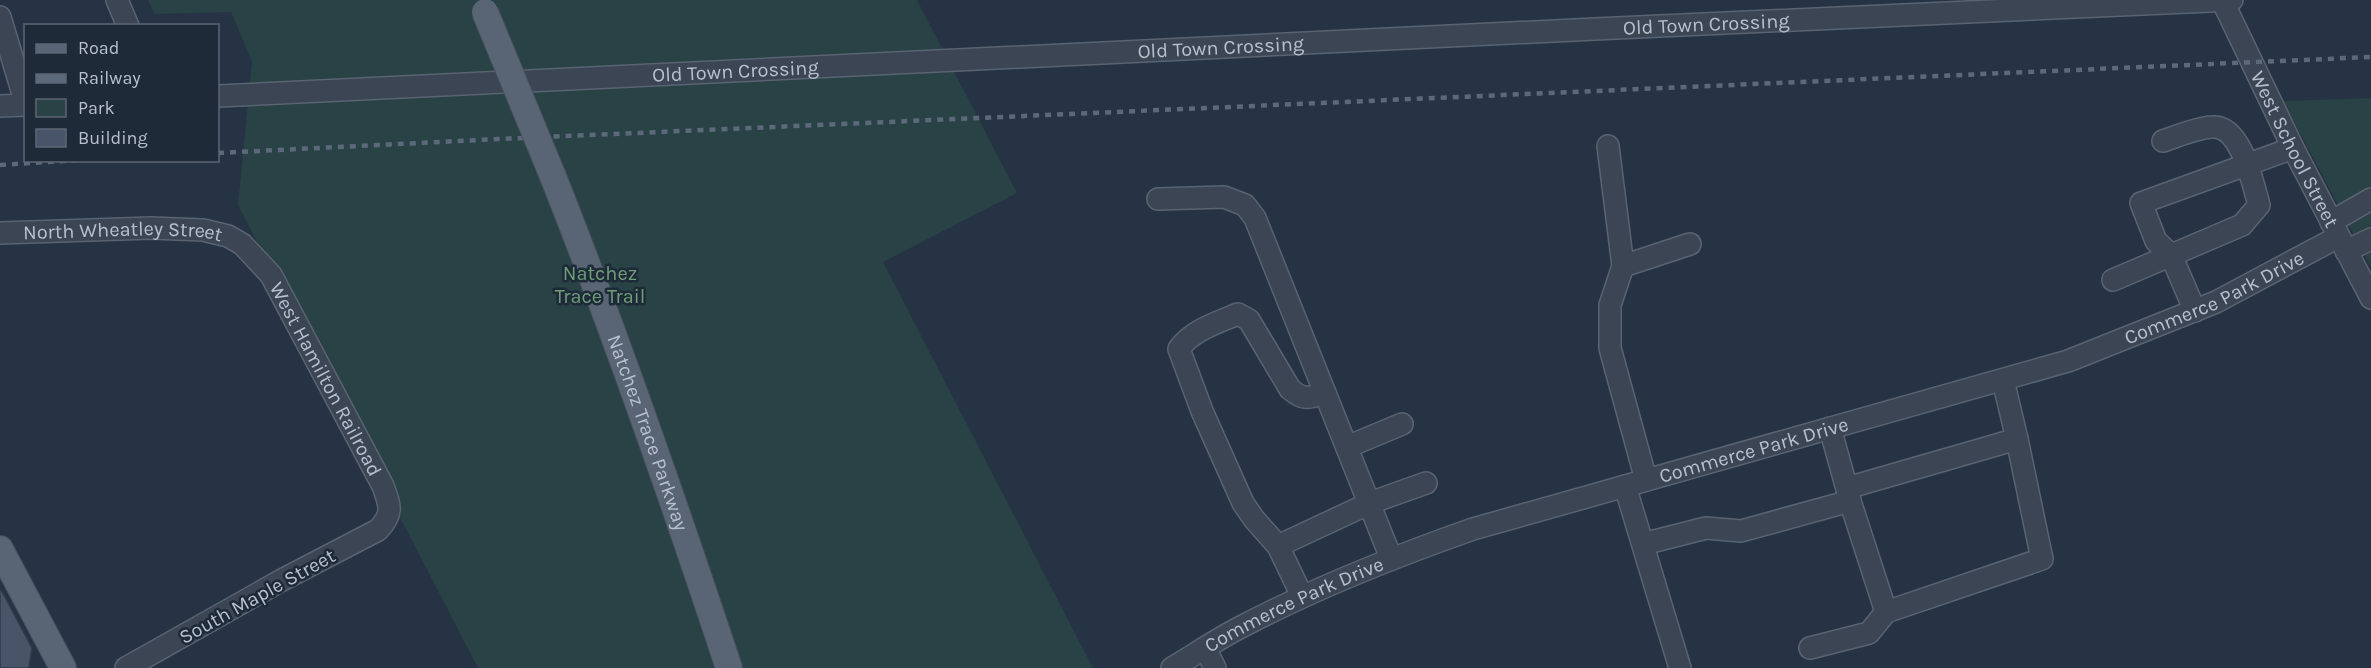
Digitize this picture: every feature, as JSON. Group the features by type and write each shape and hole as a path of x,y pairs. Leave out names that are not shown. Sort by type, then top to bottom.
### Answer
{"main road":[{"name":"Natchez Trace Parkway","path":"483,6 604,307 729,668"},
{"path":"0,549 63,668"}],"street":[{"path":"117,0 127,24"},
{"name":"Old Town Crossing","path":"219,96 2225,0"},
{"name":"West School Street","path":"2225,0 2293,148 2371,298"},
{"path":"0,17 24,98"},
{"path":"0,106 24,104"},
{"path":"2113,280 2242,225 2259,205 2247,165 2232,134 2214,126 2163,141"},
{"path":"1608,146 1623,266 1610,305 1610,348 1646,480"},
{"path":"2195,311 2171,255 2156,241 2141,203 2293,148"},
{"path":"1158,199 1224,197 1245,205 1255,218 1391,558"},
{"path":"2338,237 2371,199"},
{"name":"North Wheatley Street","path":"0,233 151,228 202,230 228,236 242,244"},
{"path":"2338,237 2371,239"},
{"name":"Commerce Park Drive","path":"1172,668 1238,628 1302,596 1391,558 1473,529 2068,361 2216,302 2338,237"},
{"name":"West Hamilton Railroad","path":"242,244 271,275 383,486 391,507 386,522"},
{"path":"1623,266 1690,244"},
{"path":"1302,596 1278,546 1254,519 1243,502 1202,411 1179,349 1184,341 1238,314 1249,320 1290,389 1299,397 1309,398 1324,393"},
{"path":"1810,648 1869,633 1887,612 2042,559 2002,380"},
{"path":"1347,447 1402,424"},
{"path":"1830,428 1887,612"},
{"path":"1643,544 1706,528 1741,531 2017,439"},
{"path":"1278,546 1370,503 1426,483"},
{"path":"1625,486 1680,668"},
{"name":"South Maple Street","path":"126,668 282,579 371,534 386,522"},
{"path":"1205,648 1215,668"}],"green space":[{"name":"Natchez Trace Trail","path":"148,0 917,0 1017,193 883,262 1093,668 478,668 238,205 252,62 231,12 155,14"},
{"path":"2371,98 2371,267 2283,101"}],"building":[{"path":"0,588 32,648 28,668 0,668"}],"railway":[{"path":"219,153 2371,57"},
{"path":"0,165 47,162"}]}
